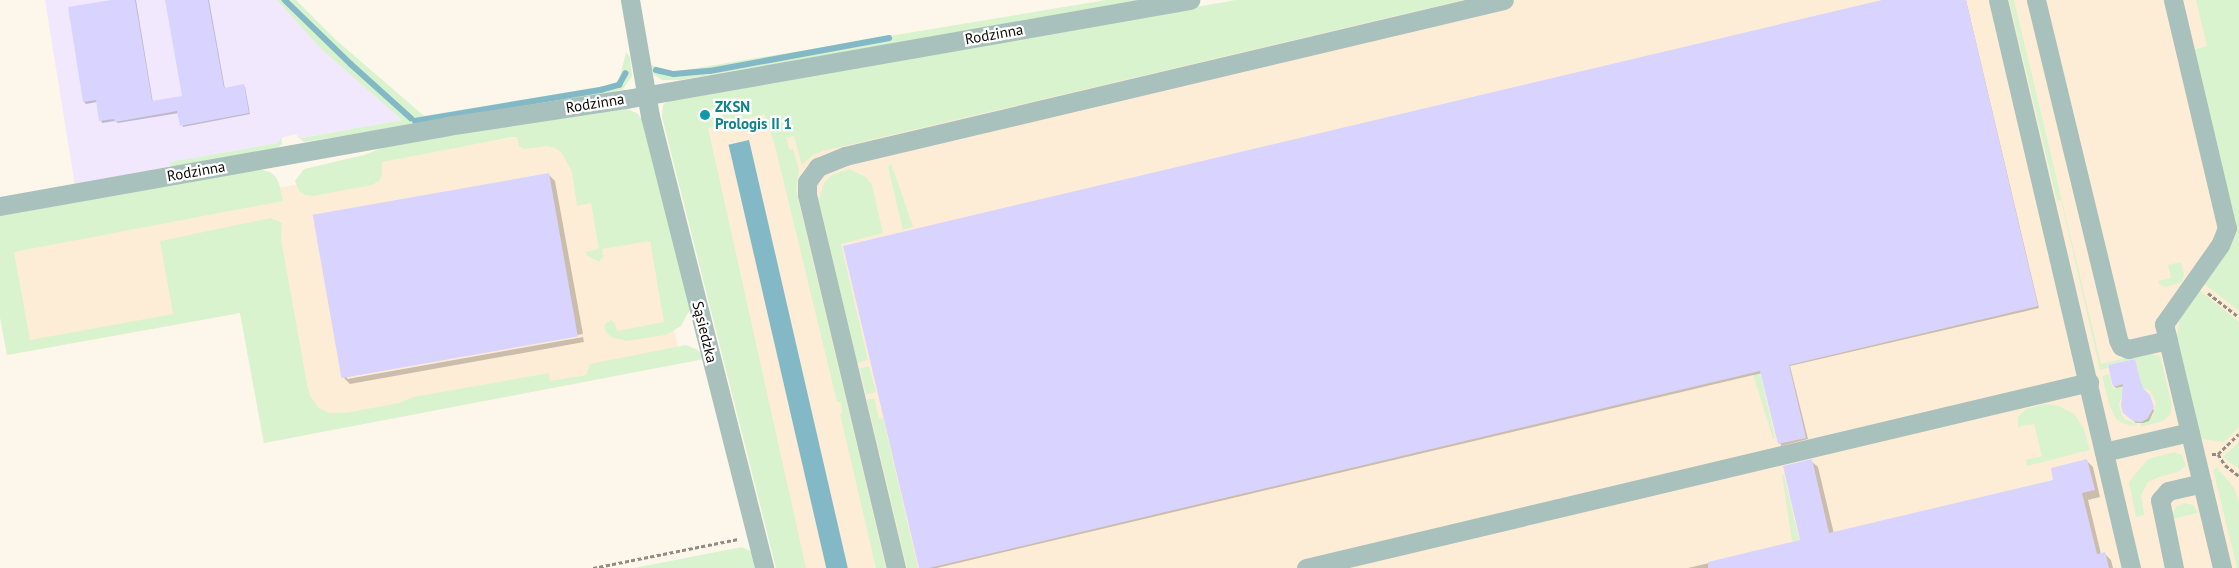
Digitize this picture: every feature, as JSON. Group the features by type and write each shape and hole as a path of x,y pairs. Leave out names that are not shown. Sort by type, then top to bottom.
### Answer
{"street":[{"name":"Sąsiedzka","path":"630,0 646,95 764,568"},
{"name":"Rodzinna","path":"0,206 437,127 646,95 1190,0"},
{"path":"896,568 807,195 807,182 818,167 845,156 1504,0"},
{"path":"1998,0 2089,382 2131,568"},
{"path":"2036,0 2118,340 2121,346 2128,349 2168,340"},
{"path":"2173,0 2226,228 2220,246 2164,324 2222,568"},
{"path":"1306,568 2089,382"},
{"path":"2104,452 2190,432"},
{"path":"2174,568 2160,500 2168,491 2202,483"}],"path":[{"path":"2194,282 2239,317"},
{"path":"2207,455 2218,454 2239,434"},
{"path":"2218,454 2225,465 2239,476"},
{"path":"593,568 756,535"}],"shaded area":[{"path":"45,0 277,0 320,48 402,120 301,138 297,134 283,137 278,143 170,162 171,166 75,186"},
{"path":"1316,0 2239,0 2239,568 802,568 702,120 722,116 721,105"},
{"path":"624,120 682,363 264,443 240,313 7,355 0,317 0,226 265,178 281,187 296,185 311,170"}],"green space":[{"path":"277,0 296,0 336,40 424,116 616,84 626,52 630,57 632,76 623,89 613,92 304,142 295,134 302,138 402,120 320,48"},
{"path":"1106,0 1149,0 680,80 662,80 654,75 651,69 651,65 673,72"},
{"path":"1236,0 1463,0 823,151 813,155 802,165 794,136 786,138 790,150 793,149 799,170 796,190 886,568 876,568 840,414 842,413 841,402 837,402 775,146 764,114 708,128 806,568 776,568 662,117 663,105 672,98","holes":["721,108 722,116 702,120 700,112"]},
{"path":"2009,0 2014,0 2101,364 2146,353 2160,356 2172,406 2170,415 2163,421 2141,427 2140,424 2153,416 2156,402 2150,391 2141,387 2122,394 2119,405 2125,419 2139,425 2130,426 2117,420 2110,407 2102,376 2109,374 2113,389 2141,382 2135,359 2107,365 2108,368 2100,370 2061,200 2057,201"},
{"path":"2196,0 2239,0 2239,311 2203,283 2237,233 2193,50 2207,46"},
{"path":"624,108 637,113 642,120 690,309 681,326 666,335 626,341 611,337 606,332 604,325 611,320 615,323 617,331 664,322 650,241 602,249 603,257 599,262 588,256 585,252 599,249 591,203 577,206 572,172 562,153 555,148 547,146 524,149 519,146 517,137 513,137 382,162 382,175 379,181 372,185 313,196 305,195 299,191 295,181 304,169 364,155 390,145 458,132"},
{"path":"281,137 282,144 276,149 171,168 170,162 278,143"},
{"path":"891,163 913,227 903,230 888,167"},
{"path":"258,169 270,172 275,176 279,183 283,201 14,252 30,340 173,314 160,241 271,218 282,223 281,239 310,396 319,408 329,413 345,413 399,403 413,397 549,373 550,381 586,375 590,364 686,345 698,350 704,359 264,443 240,313 7,355 0,317 0,216"},
{"path":"849,169 866,177 872,185 883,233 841,244 868,360 857,363 819,200 824,183 832,175"},
{"path":"2181,262 2184,275 2182,282 2166,287 2160,285 2158,281 2171,278 2168,265"},
{"path":"2199,290 2239,322 2239,427 2224,442 2201,439 2177,336 2179,321"},
{"path":"869,366 876,392 866,395 859,369"},
{"path":"1760,373 1775,438 1773,439 1753,374"},
{"path":"874,398 879,419 883,418 918,568 907,568 867,400"},
{"path":"2045,404 2059,406 2074,414 2083,427 2090,450 2027,466 2026,460 2042,456 2034,424 2018,427 2018,417 2026,409"},
{"path":"2239,442 2239,469 2223,457"},
{"path":"2174,452 2182,455 2186,466 2178,472 2148,482 2141,495 2144,515 2136,517 2129,482 2148,459"},
{"path":"2217,467 2234,488 2239,501 2239,568 2237,568 2213,470"},
{"path":"1782,475 1784,475 1799,540 1792,541"},
{"path":"2184,503 2193,505 2198,513 2172,519 2176,507"},
{"path":"742,547 752,552 756,568 634,568"}],"water":[{"path":"749,140 848,568 826,568 729,145"}],"building":[{"path":"111,0 135,0 152,101 182,96 165,0 208,0 224,88 244,84 249,113 180,126 177,111 115,122 114,119 99,121 96,100 83,102 68,7"},
{"path":"1882,0 1966,0 2038,306 1789,365 1806,438 1778,444 1760,371 929,568 919,568 843,246"},
{"path":"549,173 578,336 341,378 313,215"},
{"path":"2135,359 2142,387 2150,395 2154,407 2147,419 2141,422 2133,421 2123,413 2121,406 2123,384 2113,387 2108,365"},
{"path":"1812,459 1829,533 2053,480 2051,468 2087,459 2095,490 2082,493 2097,554 2105,552 2109,568 1708,568 1708,562 1800,540 1783,466"}],"waterway":[{"path":"285,0 351,64 411,118"},
{"path":"656,70 674,74 710,71 889,38"},
{"path":"415,121 601,90 619,85 625,74"}],"place":[{"name":"ZKSN Prologis II 1","path":"705,115"}]}
